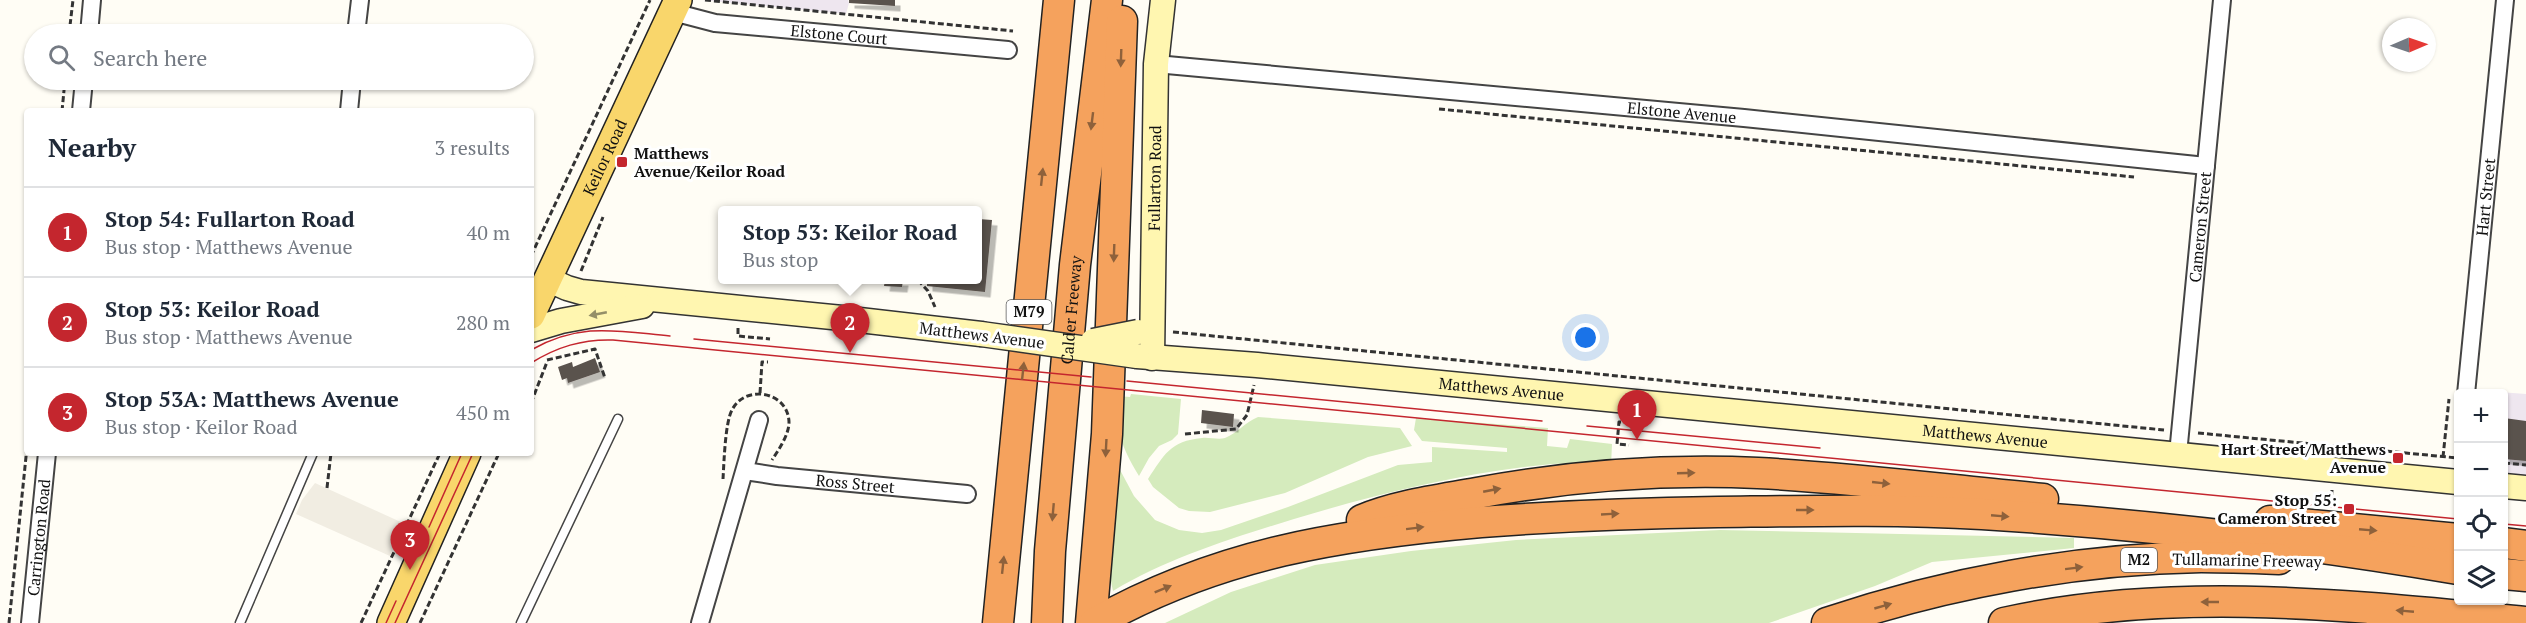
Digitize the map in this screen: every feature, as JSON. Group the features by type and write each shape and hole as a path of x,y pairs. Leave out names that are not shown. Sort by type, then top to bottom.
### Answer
{"highway":[{"name":"M79","path":"998,623 1059,0"},
{"name":"Calder Freeway","path":"1047,623 1050,551 1075,265 1107,0"},
{"path":"1119,0 1122,21 1113,313 1099,620 1147,596 1206,573 1295,546 1373,516 1481,492 1570,480 1702,472 1816,477 2454,539"},
{"path":"1295,546 1415,528 1549,517 1660,512 1859,510 1982,514 2202,533 2367,553 2454,568"},
{"path":"2508,544 2526,546"},
{"name":"Tullamarine Freeway","path":"1827,623 1917,596 1989,580 2052,570 2151,559 2201,557 2316,560 2454,569"},
{"path":"2508,574 2526,576"},
{"path":"2004,623 2081,610 2198,602 2320,604 2526,622"}],"main road":[{"name":"Fullarton Road","path":"1150,337 1156,64 1163,0"},
{"name":"Keilor Road","path":"534,309 667,4"},
{"name":"Matthews Avenue","path":"548,279 578,291 981,334 1060,345 1150,337 1257,365 2178,443 2454,473"},
{"path":"534,329 561,321 677,301"},
{"path":"391,623 466,456"},
{"path":"2508,486 2526,488"}],"street":[{"path":"89,24 92,0"},
{"path":"357,24 360,0"},
{"name":"Cameron Street","path":"2178,443 2222,0"},
{"name":"Hart Street","path":"2466,389 2505,0"},
{"name":"Elstone Court","path":"667,4 696,20 715,23 1008,50"},
{"name":"Elstone Avenue","path":"1156,64 1744,118 2206,166"},
{"path":"81,108 83,90"},
{"path":"349,108 351,90"},
{"path":"700,623 759,420"},
{"name":"Carrington Road","path":"30,623 47,456"},
{"name":"Ross Street","path":"745,471 967,494"}],"lane":[{"path":"521,623 618,419"},
{"path":"240,623 312,456"}],"path":[{"path":"70,24 73,0"},
{"path":"705,0 1013,31"},
{"path":"534,250 667,4"},
{"path":"62,108 64,90"},
{"path":"1435,108 2139,178"},
{"path":"922,284 928,291 935,308 945,310"},
{"path":"728,327 739,328 738,336 770,339"},
{"path":"1150,337 1173,332 2454,473"},
{"path":"534,395 547,361 595,349 605,378"},
{"path":"760,393 762,362 768,362"},
{"path":"1185,434 1236,429 1247,415 1257,365"},
{"path":"9,623 26,456"},
{"path":"327,488 331,456"},
{"path":"361,623 439,456"},
{"path":"420,623 498,456"},
{"path":"2508,463 2526,465"},
{"path":"2331,507 2333,480"}],"shaded area":[{"path":"702,0 848,0 849,3 846,14"},
{"path":"2508,393 2526,394 2526,488 2508,486"},
{"path":"315,483 403,523 390,556 296,514 302,500"}],"green space":[{"path":"1131,394 1181,399 1178,434 1172,440 1159,446 1139,476 1121,438 1118,420 1117,396 1130,397"},
{"path":"1258,417 1400,428 1412,446 1368,457 1285,493 1210,512 1179,508 1153,487 1148,479 1164,456 1182,442 1205,438 1225,438"},
{"path":"1416,418 1548,428 1547,446 1567,448 1570,439 1612,444 1611,466 1552,464 1487,472 1357,501 1224,541 1156,568 1113,591 1110,546 1119,468 1134,496 1155,520 1179,530 1202,533 1221,530 1288,507 1398,465 1432,462 1432,447 1507,452 1507,448 1422,441 1414,430"},
{"path":"1720,530 2074,538 2074,548 1932,562 1875,586 1769,623 1165,623 1231,592 1315,565 1411,551 1516,540"}],"building":[{"path":"849,0 895,0 895,6 849,3"},
{"path":"982,219 992,220 985,292 927,286 927,284 982,284"},
{"path":"884,284 902,284 902,287 884,286"},
{"path":"595,358 600,372 568,383 567,378 562,380 558,367 572,362 573,367"},
{"path":"1202,410 1234,414 1233,427 1201,423"},
{"path":"2508,419 2526,421 2526,461 2508,459"}],"tram line":[{"path":"534,348 566,335 583,332 615,331 670,336"},
{"path":"694,339 1091,377"},
{"path":"534,361 570,345 613,340 2454,519"},
{"path":"1127,381 1542,421"},
{"path":"1587,426 1820,448"},
{"path":"429,527 461,456"},
{"path":"395,623 472,456"},
{"path":"2508,524 2526,526"},
{"path":"386,623 396,601"}],"place":[{"name":"Matthews Avenue/Keilor Road","path":"622,162"},
{"name":"Stop 53: Keilor Road","path":"850,353"},
{"name":"Stop 54: Fullarton Road","path":"1637,440"},
{"name":"Hart Street/Matthews Avenue","path":"2398,458"},
{"name":"Stop 55: Cameron Street","path":"2349,509"},
{"name":"Stop 53A: Matthews Avenue","path":"410,570"}]}
